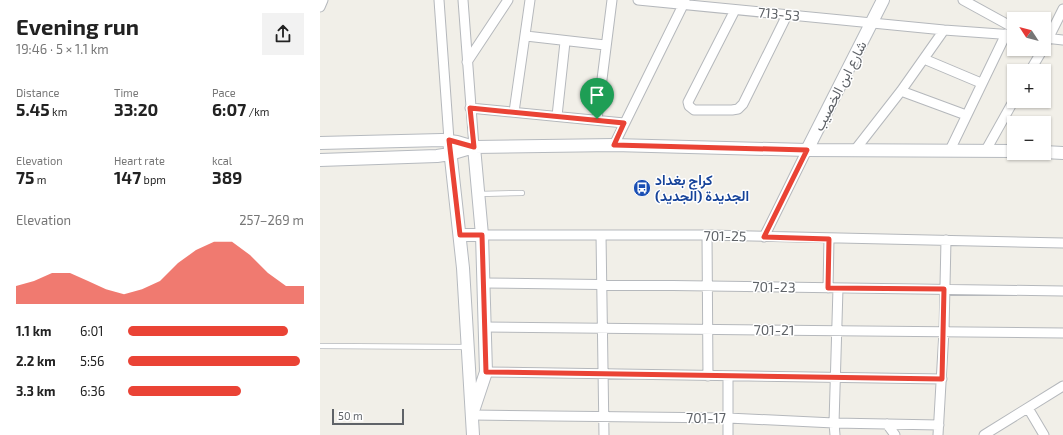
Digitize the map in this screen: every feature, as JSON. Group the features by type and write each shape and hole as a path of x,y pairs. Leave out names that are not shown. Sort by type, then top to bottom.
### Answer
{"street":[{"path":"320,7 323,0"},
{"path":"440,0 450,154 460,235 473,435"},
{"path":"463,0 470,108 485,283 484,327 486,372 472,415"},
{"path":"467,62 508,0"},
{"path":"514,112 530,0"},
{"path":"597,119 605,45 612,0"},
{"name":"713-53","path":"638,0 684,2 735,10 1007,35"},
{"name":"شارع ابن الخصيب","path":"764,237 883,0"},
{"path":"963,0 1007,24"},
{"path":"614,145 684,2"},
{"path":"1051,31 1063,9"},
{"path":"735,10 688,102 689,106 694,110 732,110 738,109 743,104 787,15"},
{"path":"855,150 901,91 944,30"},
{"path":"526,36 565,42 605,45"},
{"path":"1051,38 1063,40"},
{"path":"950,150 981,83 1007,40"},
{"path":"557,116 565,42"},
{"path":"924,59 981,83"},
{"path":"901,91 966,115"},
{"path":"470,108 597,119 624,123"},
{"path":"986,150 1010,108"},
{"path":"320,143 449,140 474,147"},
{"path":"320,160 450,154 474,147 614,145 807,150 1007,151"},
{"path":"1051,152 1063,153"},
{"path":"460,235 482,235"},
{"name":"701-25","path":"482,235 707,235 829,239 1063,243"},
{"path":"601,235 604,435"},
{"path":"707,235 708,376"},
{"path":"828,288 829,239"},
{"path":"938,435 944,331 946,240"},
{"name":"701-23","path":"485,283 1063,291"},
{"path":"835,435 834,423 838,288"},
{"name":"701-21","path":"484,327 1063,332"},
{"path":"486,372 942,379"},
{"path":"728,376 728,435"},
{"path":"984,435 1063,386"},
{"path":"1028,408 1044,435"},
{"name":"701-17","path":"472,415 604,418 728,418 834,423 939,425"},
{"path":"887,424 895,435"}],"lane":[{"path":"478,194 522,193"},
{"path":"320,347 468,347"}],"place":[{"name":"كراج بغداد الجديدة (الجديد)","path":"642,188"}],"route":[{"path":"470,108 597,119 624,123 614,145 807,150 764,237 829,239 828,288 944,289 942,379 486,372 484,327 485,283 482,235 460,235 449,140 474,147 470,108"}]}
